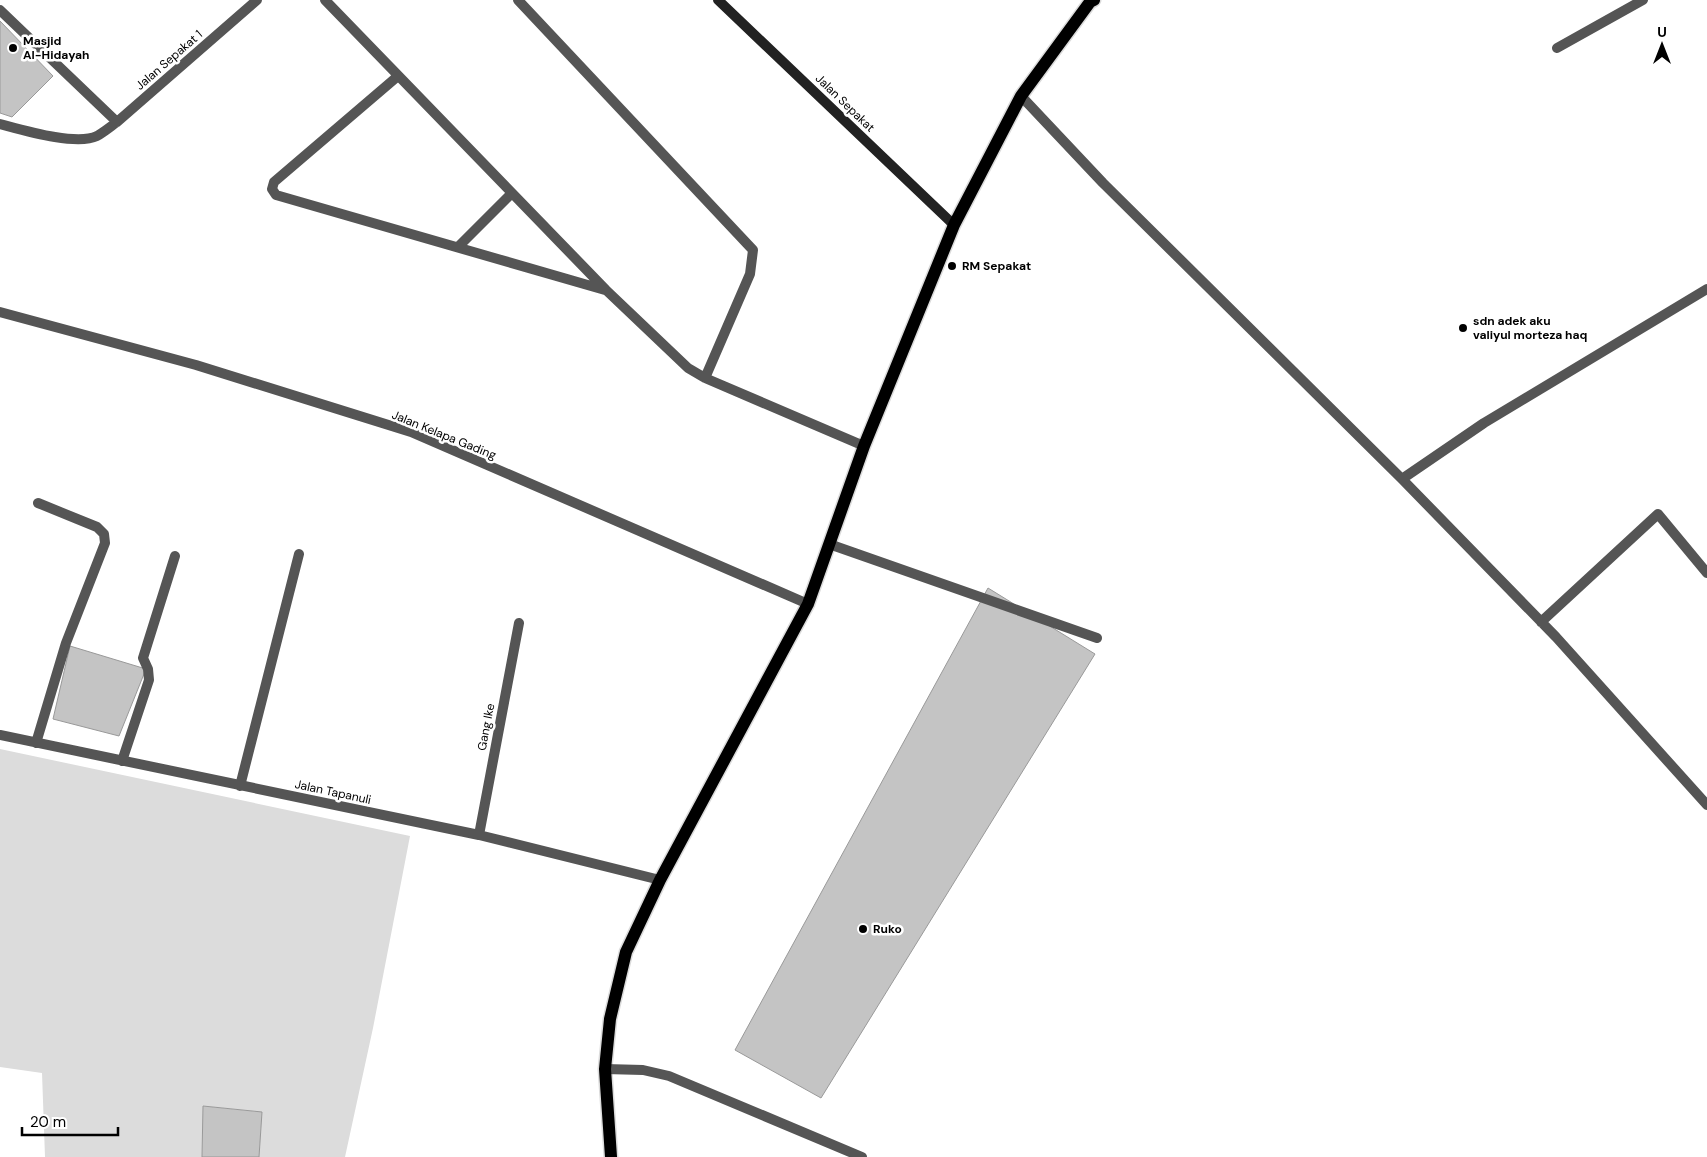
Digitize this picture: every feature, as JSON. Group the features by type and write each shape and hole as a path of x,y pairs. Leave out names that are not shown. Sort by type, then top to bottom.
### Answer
{"main road":[{"name":"Jalan Sepakat","path":"718,0 954,225"},
{"path":"611,1157 605,1069 610,1019 626,952 660,880 808,604 864,446 954,225 1021,96 1090,1"}],"street":[{"name":"Jalan Sepakat 1","path":"0,124 39,134 74,139 96,136 117,122 257,0"},
{"path":"325,0 606,290 688,368 705,378 864,446"},
{"path":"518,0 753,250 750,274 705,378"},
{"path":"1557,48 1643,0"},
{"path":"0,10 117,122"},
{"path":"398,76 274,182 272,188 276,195 606,290"},
{"path":"1021,96 1103,183 1402,479 1541,622 1707,804"},
{"path":"458,248 512,193"},
{"path":"1402,479 1484,423 1707,289"},
{"name":"Jalan Kelapa Gading","path":"0,312 196,365 411,432 808,604"},
{"path":"36,743 66,643 105,543 104,534 97,527 38,503"},
{"path":"1541,622 1658,514 1707,573"},
{"path":"829,544 1097,638"},
{"path":"240,786 299,554"},
{"path":"122,761 149,680 148,670 143,658 175,556"},
{"name":"Gang Ike","path":"479,835 518,623"},
{"name":"Jalan Tapanuli","path":"0,736 479,835 660,880"},
{"path":"605,1069 643,1070 669,1076 862,1157"}],"shaded area":[{"path":"0,749 410,836 373,1028 345,1157 259,1157 261,1112 204,1106 202,1157 45,1157 42,1073 0,1067"}],"building":[{"name":"Masjid Al-Hidayah","path":"0,21 53,76 12,117 0,113"},
{"name":"Ruko","path":"988,588 1095,654 821,1098 735,1050"},
{"path":"70,646 146,669 119,736 53,719"},
{"path":"203,1106 262,1112 259,1157 202,1157"}],"place":[{"name":"Masjid Al-Hidayah","path":"13,48"},
{"name":"RM Sepakat","path":"952,266"},
{"name":"sdn adek aku valiyul morteza haq","path":"1463,328"},
{"name":"Ruko","path":"863,929"}]}
